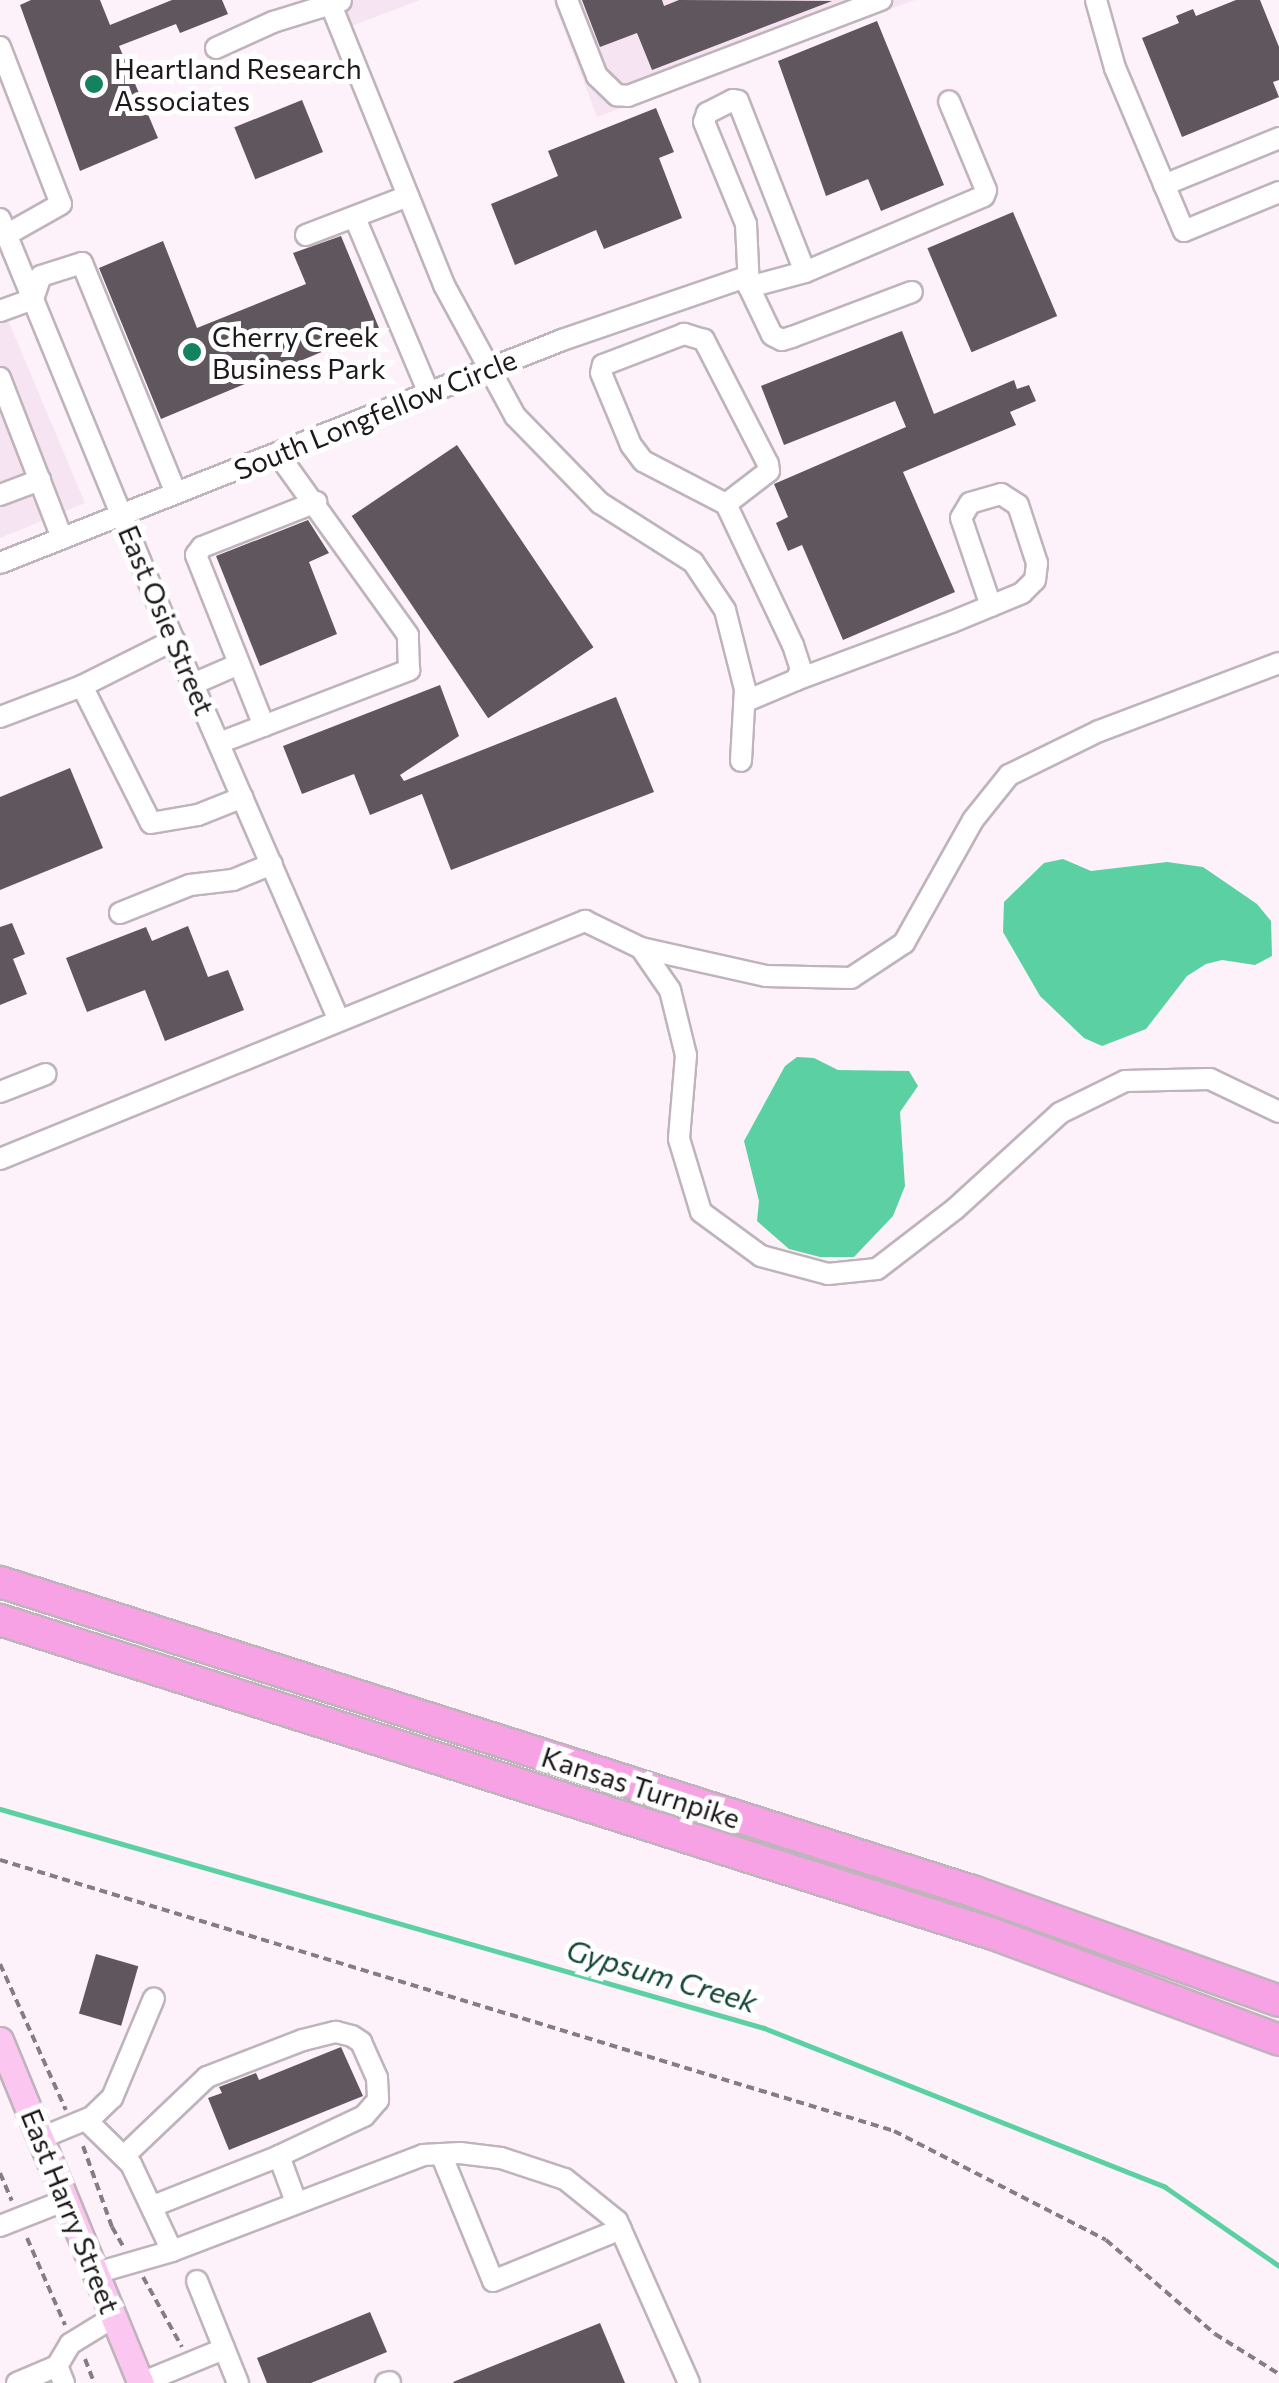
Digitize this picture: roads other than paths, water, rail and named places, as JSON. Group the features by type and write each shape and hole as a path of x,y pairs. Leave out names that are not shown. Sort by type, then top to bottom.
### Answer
{"highway":[{"name":"Kansas Turnpike","path":"0,1582 972,1891 1279,2002"},
{"name":"Kansas Turnpike","path":"0,1620 993,1934 1279,2040"}],"main road":[{"name":"East Harry Street","path":"3,2056 41,2138 141,2383"}],"street":[{"path":"567,0 597,76 617,94 628,96 881,0"},
{"path":"1096,0 1115,68 1184,232 1279,192"},
{"path":"216,48 273,22 334,2 444,285 515,416 600,503 692,562 725,610 744,702 741,761"},
{"path":"0,47 61,204 3,227"},
{"path":"805,272 738,101 707,113 704,122 746,224 749,286 772,335 782,340 912,292"},
{"path":"749,286 805,272 984,196 986,190 948,101"},
{"path":"1164,185 1279,138"},
{"path":"306,235 408,196"},
{"path":"355,218 428,393"},
{"name":"East Osie Street","path":"3,227 174,640 339,1020"},
{"path":"0,311 32,298 41,276 82,263 176,493"},
{"name":"South Longfellow Circle","path":"0,563 488,370 743,278 749,286"},
{"path":"726,504 769,471 704,340 684,334 603,365 601,373 637,454 726,504 793,646 801,669 796,680"},
{"path":"0,378 62,538"},
{"path":"219,743 409,670 408,635 316,502 277,453"},
{"path":"0,496 40,480"},
{"path":"744,702 796,680 992,606 1022,593 1035,580 1037,563 1018,504 1001,494 970,503 961,518 992,606"},
{"path":"269,724 237,664 196,555 202,546 316,502"},
{"path":"0,717 82,686 174,640"},
{"path":"0,1159 584,921 641,948 766,976 850,978 904,943 973,820 1009,775 1099,731 1279,663"},
{"path":"194,684 237,664"},
{"path":"82,686 150,823 198,815 243,797"},
{"path":"120,913 190,885 233,880 272,864"},
{"path":"641,948 670,990 686,1056 679,1140 702,1212 761,1256 828,1274 877,1269 955,1209 1060,1113 1124,1081 1210,1078 1279,1112"},
{"path":"0,1092 46,1074"},
{"path":"41,2138 80,2122 121,2084 154,1998"},
{"path":"124,2156 206,2076 322,2035 336,2032 361,2042 377,2078 378,2100 371,2110 279,2156 153,2206"},
{"path":"80,2122 124,2156 153,2206 172,2251"},
{"path":"441,2154 493,2281 621,2229"},
{"path":"96,2273 172,2251 393,2164 441,2154 474,2154 538,2167 593,2198 621,2229 689,2383"},
{"path":"279,2156 296,2202"},
{"path":"9,2222 66,2200"},
{"path":"197,2281 238,2383"},
{"path":"17,2383 61,2374 74,2342 114,2317"},
{"path":"141,2383 224,2349"}],"waterway":[{"name":"Gypsum Creek","path":"0,1809 764,2028 1165,2187 1279,2266"}],"place":[{"name":"Heartland Research Associates","path":"94,84"},
{"name":"Cherry Creek Business Park","path":"192,352"}]}
